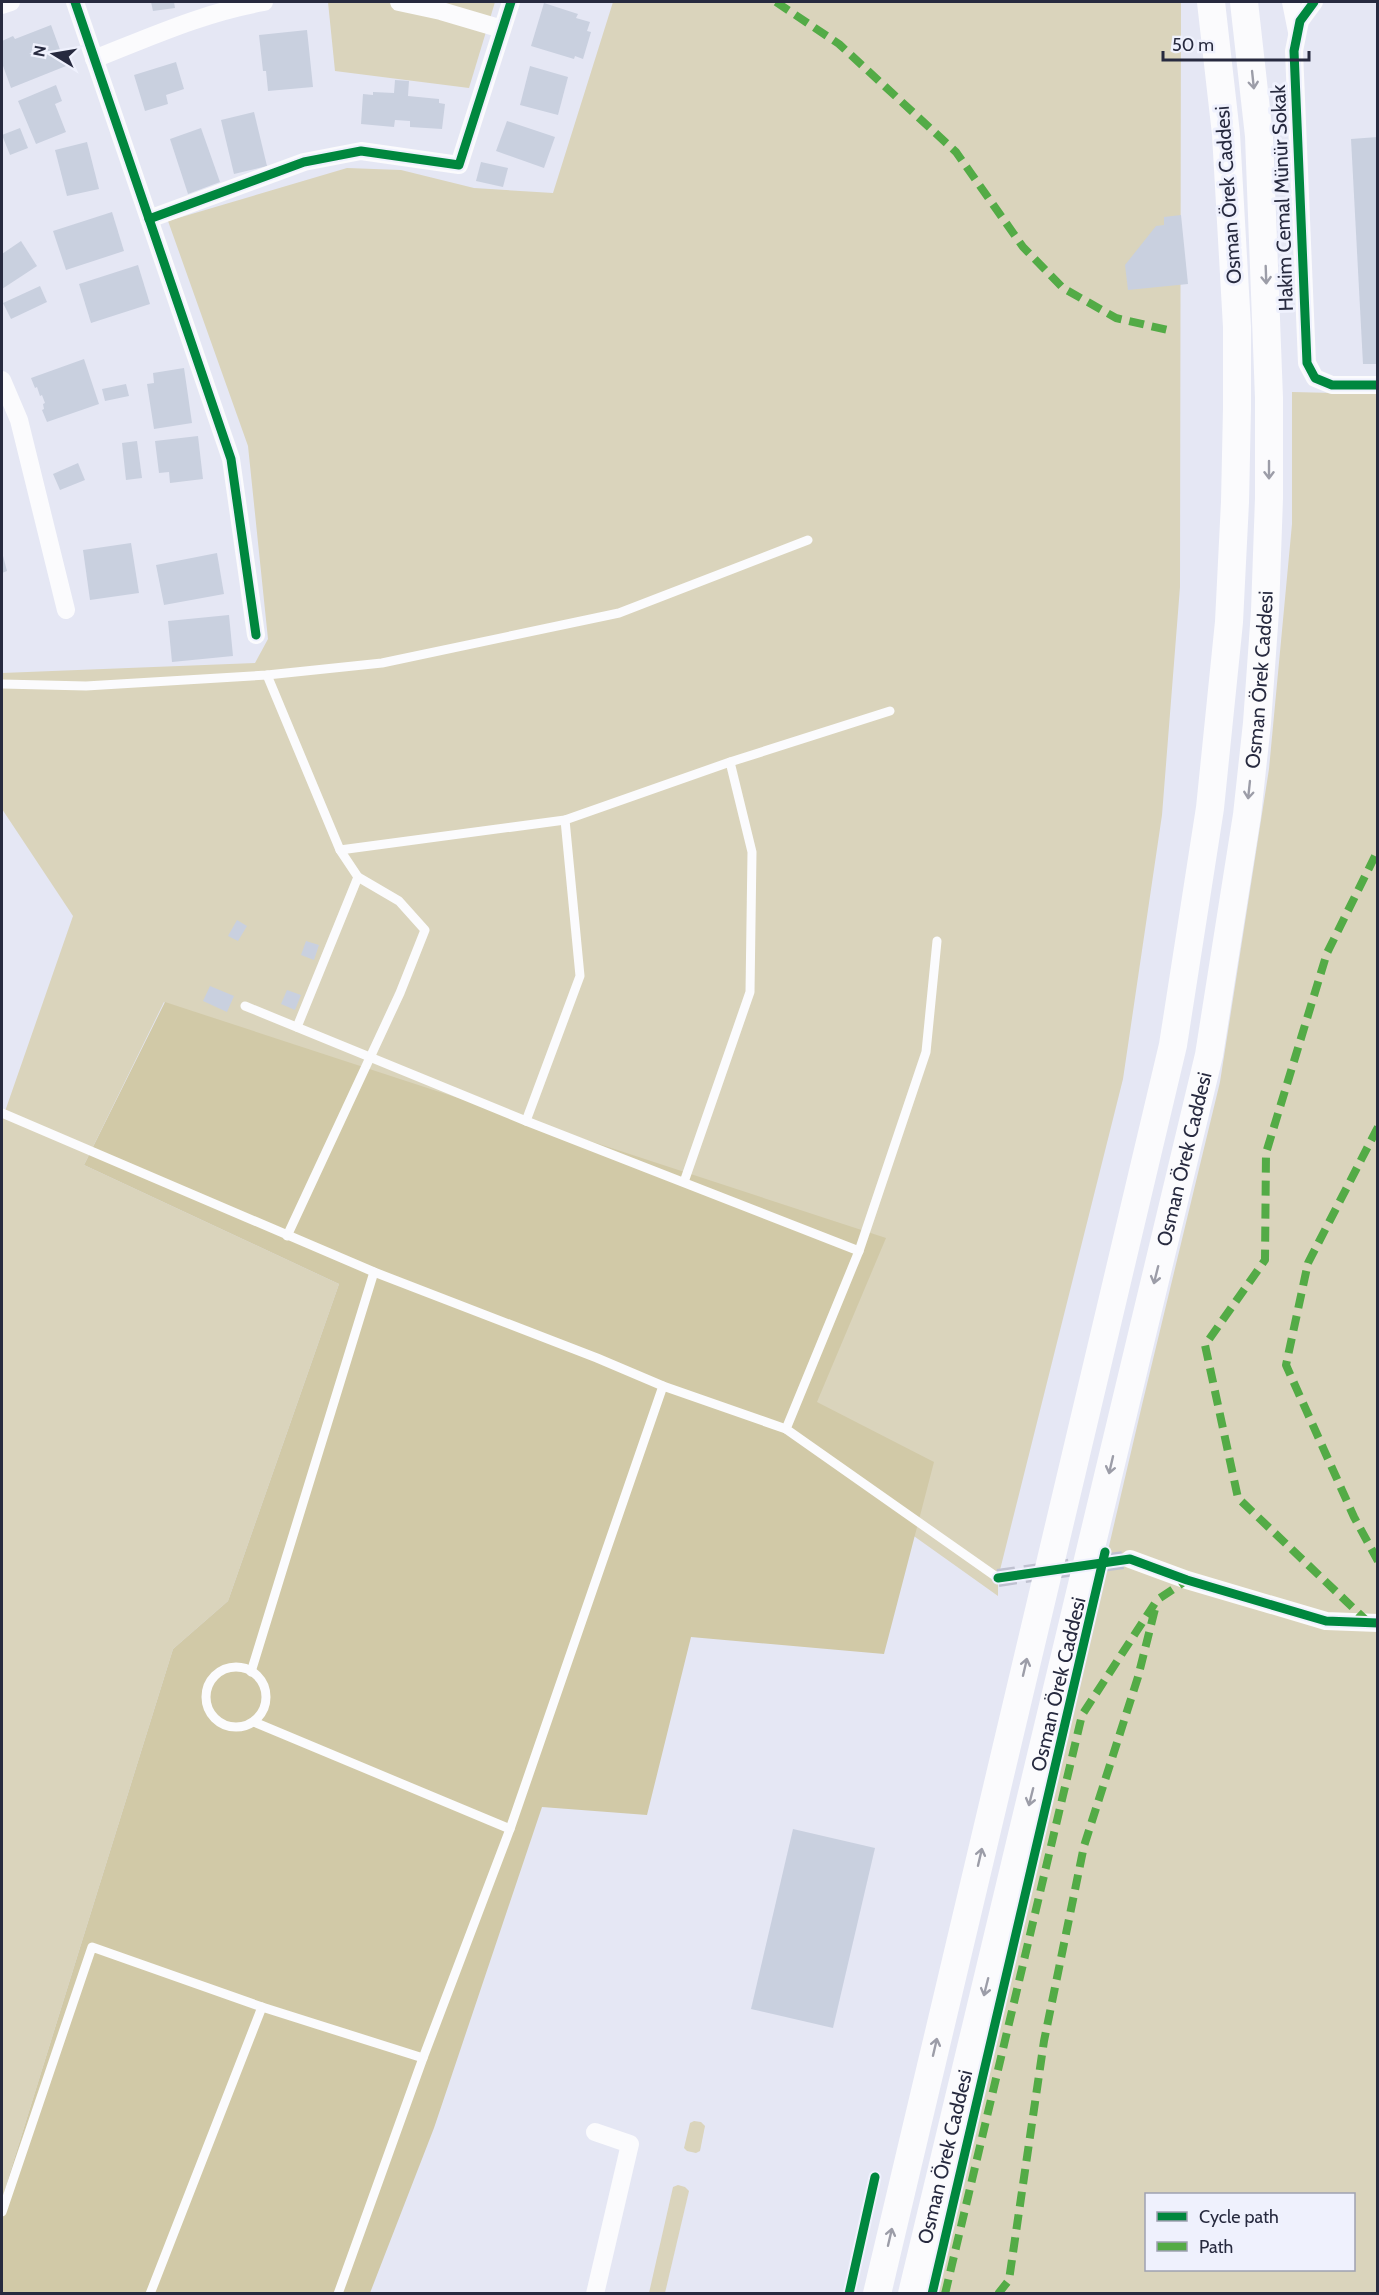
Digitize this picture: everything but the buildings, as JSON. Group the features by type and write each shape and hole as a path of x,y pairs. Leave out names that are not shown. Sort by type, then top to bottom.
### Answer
{"main road":[{"name":"Osman Örek Caddesi","path":"877,2294 1173,1045 1210,808 1229,622 1237,408 1237,327 1226,134 1211,2"},
{"name":"Osman Örek Caddesi","path":"912,2294 1209,1055 1247,815 1257,723 1264,611 1269,498 1269,398 1259,136 1244,2"}],"street":[{"path":"2,5 11,2"},
{"path":"75,2 231,459 256,635"},
{"path":"94,59 239,4 264,2"},
{"path":"399,2 441,11 502,29"},
{"path":"149,219 304,162 360,151 459,165 511,2"},
{"path":"1291,2 1297,32"},
{"name":"Hakim Cemal Münür Sokak","path":"1314,2 1305,12 1297,32 1294,51 1307,363 1315,378 1332,386 1377,385"},
{"path":"2,380 19,420 66,610"},
{"path":"1130,1560 1187,1580 1326,1621 1377,1623"},
{"path":"595,2132 630,2144 595,2294"}],"lane":[{"path":"2,684 86,686 267,675 382,663 619,613 808,540"},
{"path":"267,675 340,850 358,877 399,901 426,930 400,993 286,1236"},
{"path":"340,850 565,820 730,762 890,711"},
{"path":"684,1182 750,992 753,852 730,762"},
{"path":"526,1121 580,976 565,820"},
{"path":"297,1027 358,877"},
{"path":"786,1429 859,1251 926,1052 937,941"},
{"path":"245,1006 526,1121 859,1251"},
{"path":"2,1113 374,1272 597,1358 663,1386 786,1429 998,1578"},
{"path":"251,1672 374,1272"},
{"path":"338,2294 423,2058 510,1829 663,1386"},
{"path":"254,1722 265,1706 266,1696 259,1678 251,1672 232,1668 223,1670 209,1684 206,1694 207,1704 217,1720 225,1725 235,1727 254,1722 510,1829"},
{"path":"2,2212 92,1947 262,2007 423,2058"},
{"path":"150,2294 262,2007"}],"shaded area":[{"path":"328,2 495,2 469,88 335,71"},
{"path":"613,2 1181,2 1180,587 1162,815 1123,1079 998,1578 998,1596 164,1002 84,1165 339,1284 228,1601 173,1649 2,2198 2,1120 73,916 2,809 2,673 255,663 268,639 248,446 168,221 347,168 401,170 474,188 553,193"},
{"path":"1292,392 1377,394 1377,2293 934,2294 1220,1082 1269,769 1292,524"},
{"path":"165,1002 886,1238 817,1402 934,1462 884,1654 691,1637 647,1815 542,1807 434,2128 370,2293 2,2294 2,2198 173,1649 228,1601 339,1284 84,1165"},
{"path":"701,2122 705,2126 700,2151 696,2153 684,2148 690,2123"},
{"path":"678,2185 689,2191 665,2293 649,2293 673,2187"}],"tunnel":[{"path":"998,1578 1130,1559"}],"marked path":[{"path":"776,2 839,44 956,152 1023,247 1063,288 1116,318 1172,331"},
{"path":"1369,1623 1238,1498 1205,1345 1265,1260 1266,1153 1327,953 1378,850"},
{"path":"1378,1127 1308,1263 1286,1365 1354,1517 1378,1561"},
{"path":"945,2294 1082,1715 1157,1600 1187,1580"},
{"path":"998,2294 1009,2280 1044,2041 1084,1846 1138,1677 1155,1609"}],"cycle path":[{"path":"75,2 231,459 256,635"},
{"path":"149,219 304,162 361,151 459,165 511,2"},
{"path":"1314,2 1300,21 1294,51 1307,363 1315,378 1332,385 1378,385"},
{"path":"932,2294 1105,1552"},
{"path":"998,1578 1130,1559 1187,1580 1326,1621 1378,1623"},
{"path":"849,2294 875,2177"}]}
